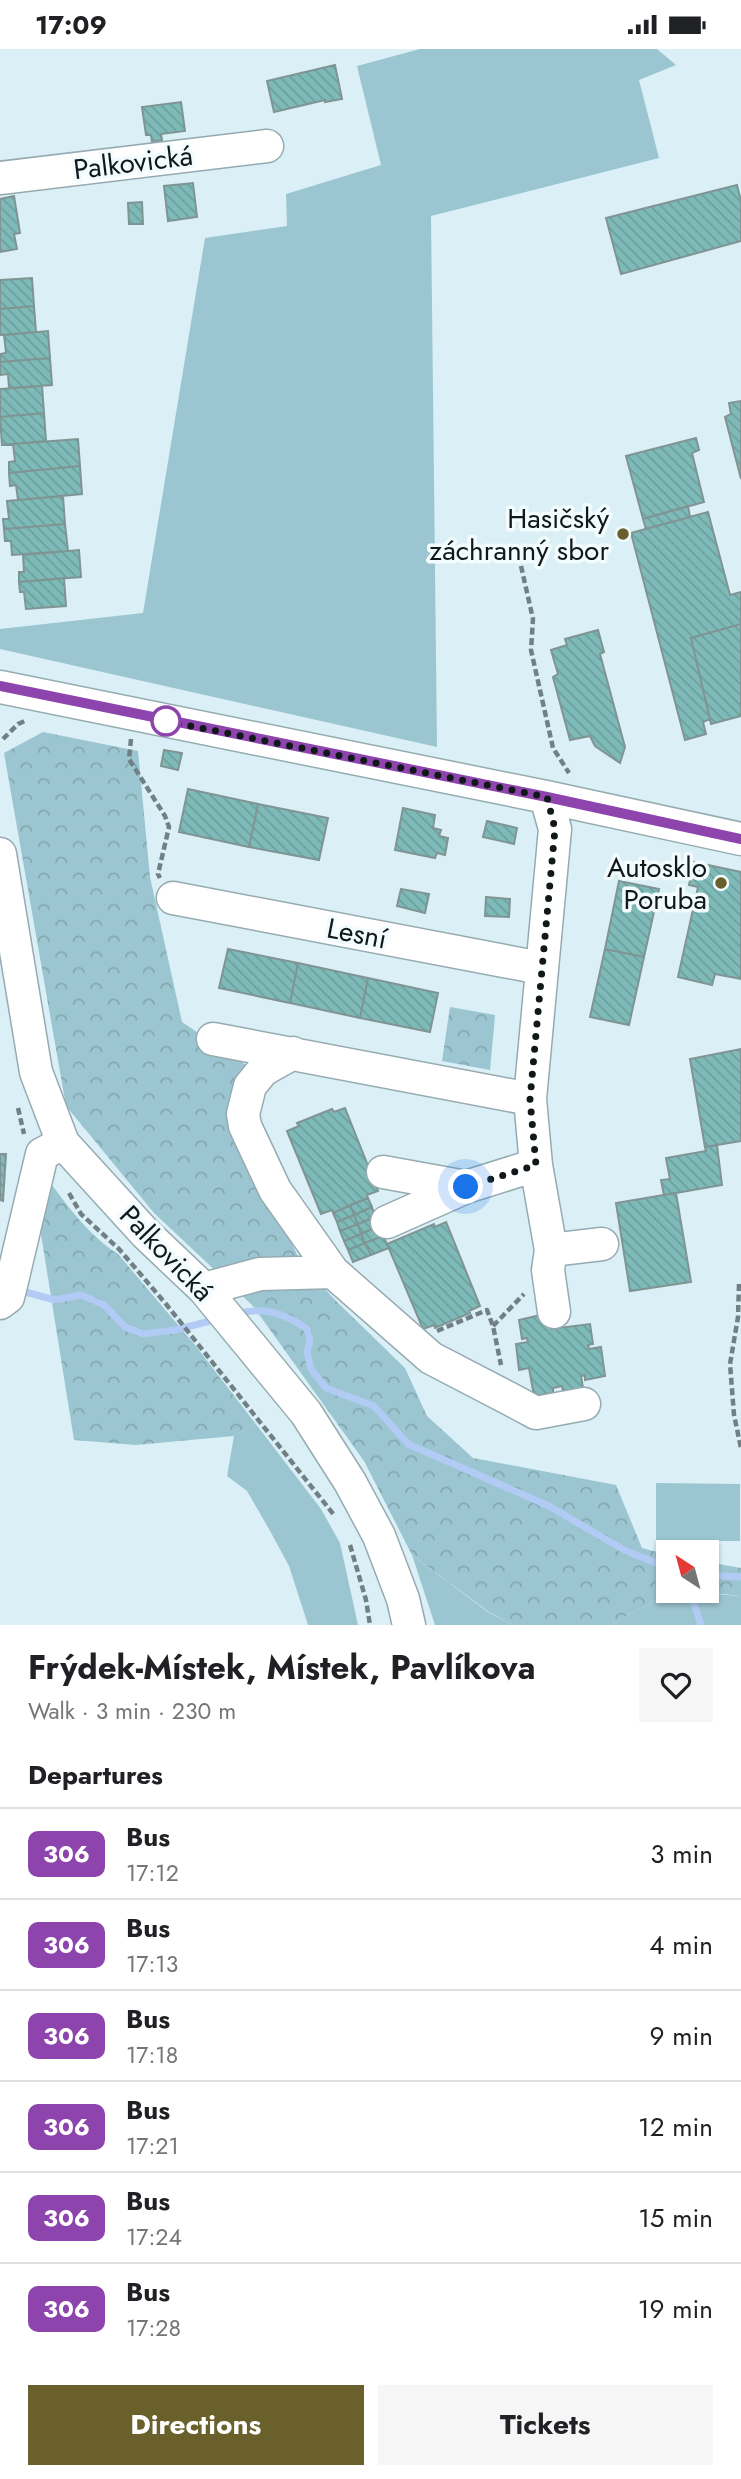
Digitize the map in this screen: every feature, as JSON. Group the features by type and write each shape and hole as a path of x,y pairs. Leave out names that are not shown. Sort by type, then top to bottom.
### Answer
{"street":[{"name":"Palkovická","path":"0,178 267,146"},
{"path":"0,687 547,797 741,839"},
{"path":"547,797 555,829 530,1099 554,1312"},
{"path":"0,854 36,1072 67,1147 41,1154 7,1294"},
{"name":"Lesní","path":"173,898 541,968"},
{"path":"213,1039 530,1099"},
{"path":"293,1053 263,1070 250,1086 243,1114 245,1126 275,1190 333,1272 431,1358 536,1413 584,1404"},
{"name":"Palkovická","path":"67,1147 91,1202 117,1233 159,1247 209,1294 306,1413 350,1482 379,1536 403,1599 409,1625"},
{"path":"387,1221 466,1187 536,1165"},
{"path":"383,1172 466,1187"},
{"path":"549,1260 602,1244"},
{"path":"209,1294 260,1274 333,1272"}],"path":[{"path":"521,566 533,618 531,650 553,747 572,777"},
{"path":"131,734 128,759 165,816 169,827 158,874 173,898"},
{"path":"493,1326 549,1260"},
{"path":"739,1284 738,1317 730,1364 734,1416 741,1448"},
{"path":"411,1342 487,1311 493,1326 508,1398"},
{"path":"177,1317 338,1520"},
{"path":"347,1538 366,1600 370,1625"}],"green space":[{"path":"420,49 657,49 676,65 639,80 659,158 431,216 437,747 0,649 0,629 143,613 205,238 287,226 286,194 381,165 357,66"},
{"path":"43,732 138,751 150,877 182,1022 246,1065 236,1110 258,1170 300,1261 335,1300 405,1368 427,1416 473,1458 616,1485 642,1548 656,1552 656,1601 610,1625 513,1625 489,1612 412,1555 364,1461 253,1306 154,1213 66,1106 4,753"},
{"path":"450,1007 495,1015 490,1070 442,1061"},
{"path":"28,1153 80,1221 118,1254 195,1345 255,1423 234,1436 136,1445 74,1440"},
{"path":"255,1423 321,1509 340,1543 358,1625 308,1625 289,1566 269,1529 247,1491 227,1476 234,1436"},
{"path":"656,1483 740,1484 740,1541 656,1540"},
{"path":"412,1555 488,1612 513,1625 435,1625"},
{"path":"719,1564 741,1568 741,1596 719,1594"},
{"path":"719,1594 741,1596 741,1625 610,1625 656,1601 656,1603 719,1603"}],"building":[{"path":"335,65 342,99 325,100 274,112 267,81"},
{"path":"181,102 185,131 161,134 162,140 152,142 151,135 146,135 142,107"},
{"path":"193,183 197,217 168,221 164,186"},
{"path":"737,185 741,201 741,241 621,274 606,218"},
{"path":"14,196 20,233 14,234 17,249 0,252 0,199"},
{"path":"142,202 143,224 129,224 128,203"},
{"path":"32,278 34,306 0,309 0,280"},
{"path":"34,306 36,332 0,335 0,309"},
{"path":"48,331 50,358 0,362 0,354 6,353 4,335"},
{"path":"50,358 52,385 9,388 8,374 0,375 0,362"},
{"path":"42,386 44,413 0,417 0,389"},
{"path":"741,401 741,479 725,417 731,414 729,403"},
{"path":"44,413 46,441 2,445 0,417"},
{"path":"696,438 699,450 692,453 704,502 643,519 626,456"},
{"path":"78,439 80,466 9,473 9,462 15,461 13,444"},
{"path":"80,466 82,494 18,500 16,485 10,486 9,473"},
{"path":"63,496 65,524 4,529 3,519 9,519 7,501"},
{"path":"688,506 690,517 646,529 643,519"},
{"path":"708,512 730,595 741,592 741,624 691,638 710,719 703,722 706,734 685,740 631,533"},
{"path":"65,524 68,551 12,555 11,541 5,541 4,529"},
{"path":"79,550 81,577 19,582 19,572 24,572 23,555"},
{"path":"64,578 66,606 26,609 24,592 20,592 19,582"},
{"path":"741,624 741,716 711,724 691,638"},
{"path":"598,630 604,652 600,654 625,747 620,763 595,746 590,736 570,740 553,677 558,674 551,650 567,645 565,639"},
{"path":"164,750 182,753 178,770 161,766"},
{"path":"188,789 258,804 249,847 179,832"},
{"path":"258,804 328,818 319,860 249,847"},
{"path":"403,808 435,815 433,828 441,830 439,836 448,838 445,855 437,853 435,858 395,850"},
{"path":"487,821 517,828 514,844 483,837"},
{"path":"694,862 741,872 741,979 715,974 712,985 678,977 698,887 689,885"},
{"path":"619,881 659,889 644,957 605,949"},
{"path":"401,889 429,894 425,913 397,906"},
{"path":"486,897 510,899 509,917 485,916"},
{"path":"228,949 298,963 290,1003 219,988"},
{"path":"605,949 644,957 629,1025 590,1017"},
{"path":"298,963 368,978 360,1018 290,1003"},
{"path":"368,978 438,993 430,1032 360,1018"},
{"path":"741,1049 741,1141 705,1147 690,1059"},
{"path":"345,1108 378,1191 333,1213 332,1210 321,1214 287,1131 299,1126 297,1123 332,1109 334,1112"},
{"path":"717,1145 722,1185 664,1195 661,1180 670,1179 666,1158 706,1151 705,1147"},
{"path":"0,1154 6,1154 3,1201 0,1200"},
{"path":"676,1193 691,1282 630,1291 616,1203"},
{"path":"368,1198 372,1207 354,1215 350,1205"},
{"path":"350,1205 354,1215 337,1222 333,1213"},
{"path":"372,1207 375,1217 358,1224 354,1215"},
{"path":"354,1215 358,1224 340,1231 337,1222"},
{"path":"375,1217 379,1226 361,1234 358,1224"},
{"path":"446,1222 480,1306 435,1328 434,1325 423,1329 387,1244 434,1224 435,1227"},
{"path":"358,1224 361,1234 344,1241 340,1231"},
{"path":"379,1226 383,1236 365,1243 361,1234"},
{"path":"361,1234 365,1243 348,1250 344,1241"},
{"path":"383,1236 389,1248 371,1255 365,1243"},
{"path":"365,1243 371,1255 353,1262 348,1250"},
{"path":"549,1313 551,1329 590,1324 593,1344 588,1345 589,1349 601,1347 605,1376 585,1380 585,1375 581,1376 583,1388 563,1391 562,1386 553,1388 553,1393 534,1396 529,1368 519,1370 516,1344 528,1342 527,1338 522,1339 519,1320"}],"waterway":[{"path":"18,1290 55,1300 81,1295 104,1305 125,1327 143,1334 175,1330 218,1319"},
{"path":"236,1314 265,1311 290,1319 307,1329 310,1341 307,1352 311,1369 326,1388 374,1406 408,1444 549,1506 624,1550 656,1563"},
{"path":"719,1576 741,1577"},
{"path":"694,1603 701,1625"}],"bus line":[{"name":"306","path":"0,686 741,839"}],"place":[{"name":"Hasičský záchranný sbor","path":"623,534"},
{"name":"Autosklo Poruba","path":"721,883"}],"route":[{"path":"166,721 547,797 555,829 530,1099 536,1165 466,1187"}]}
